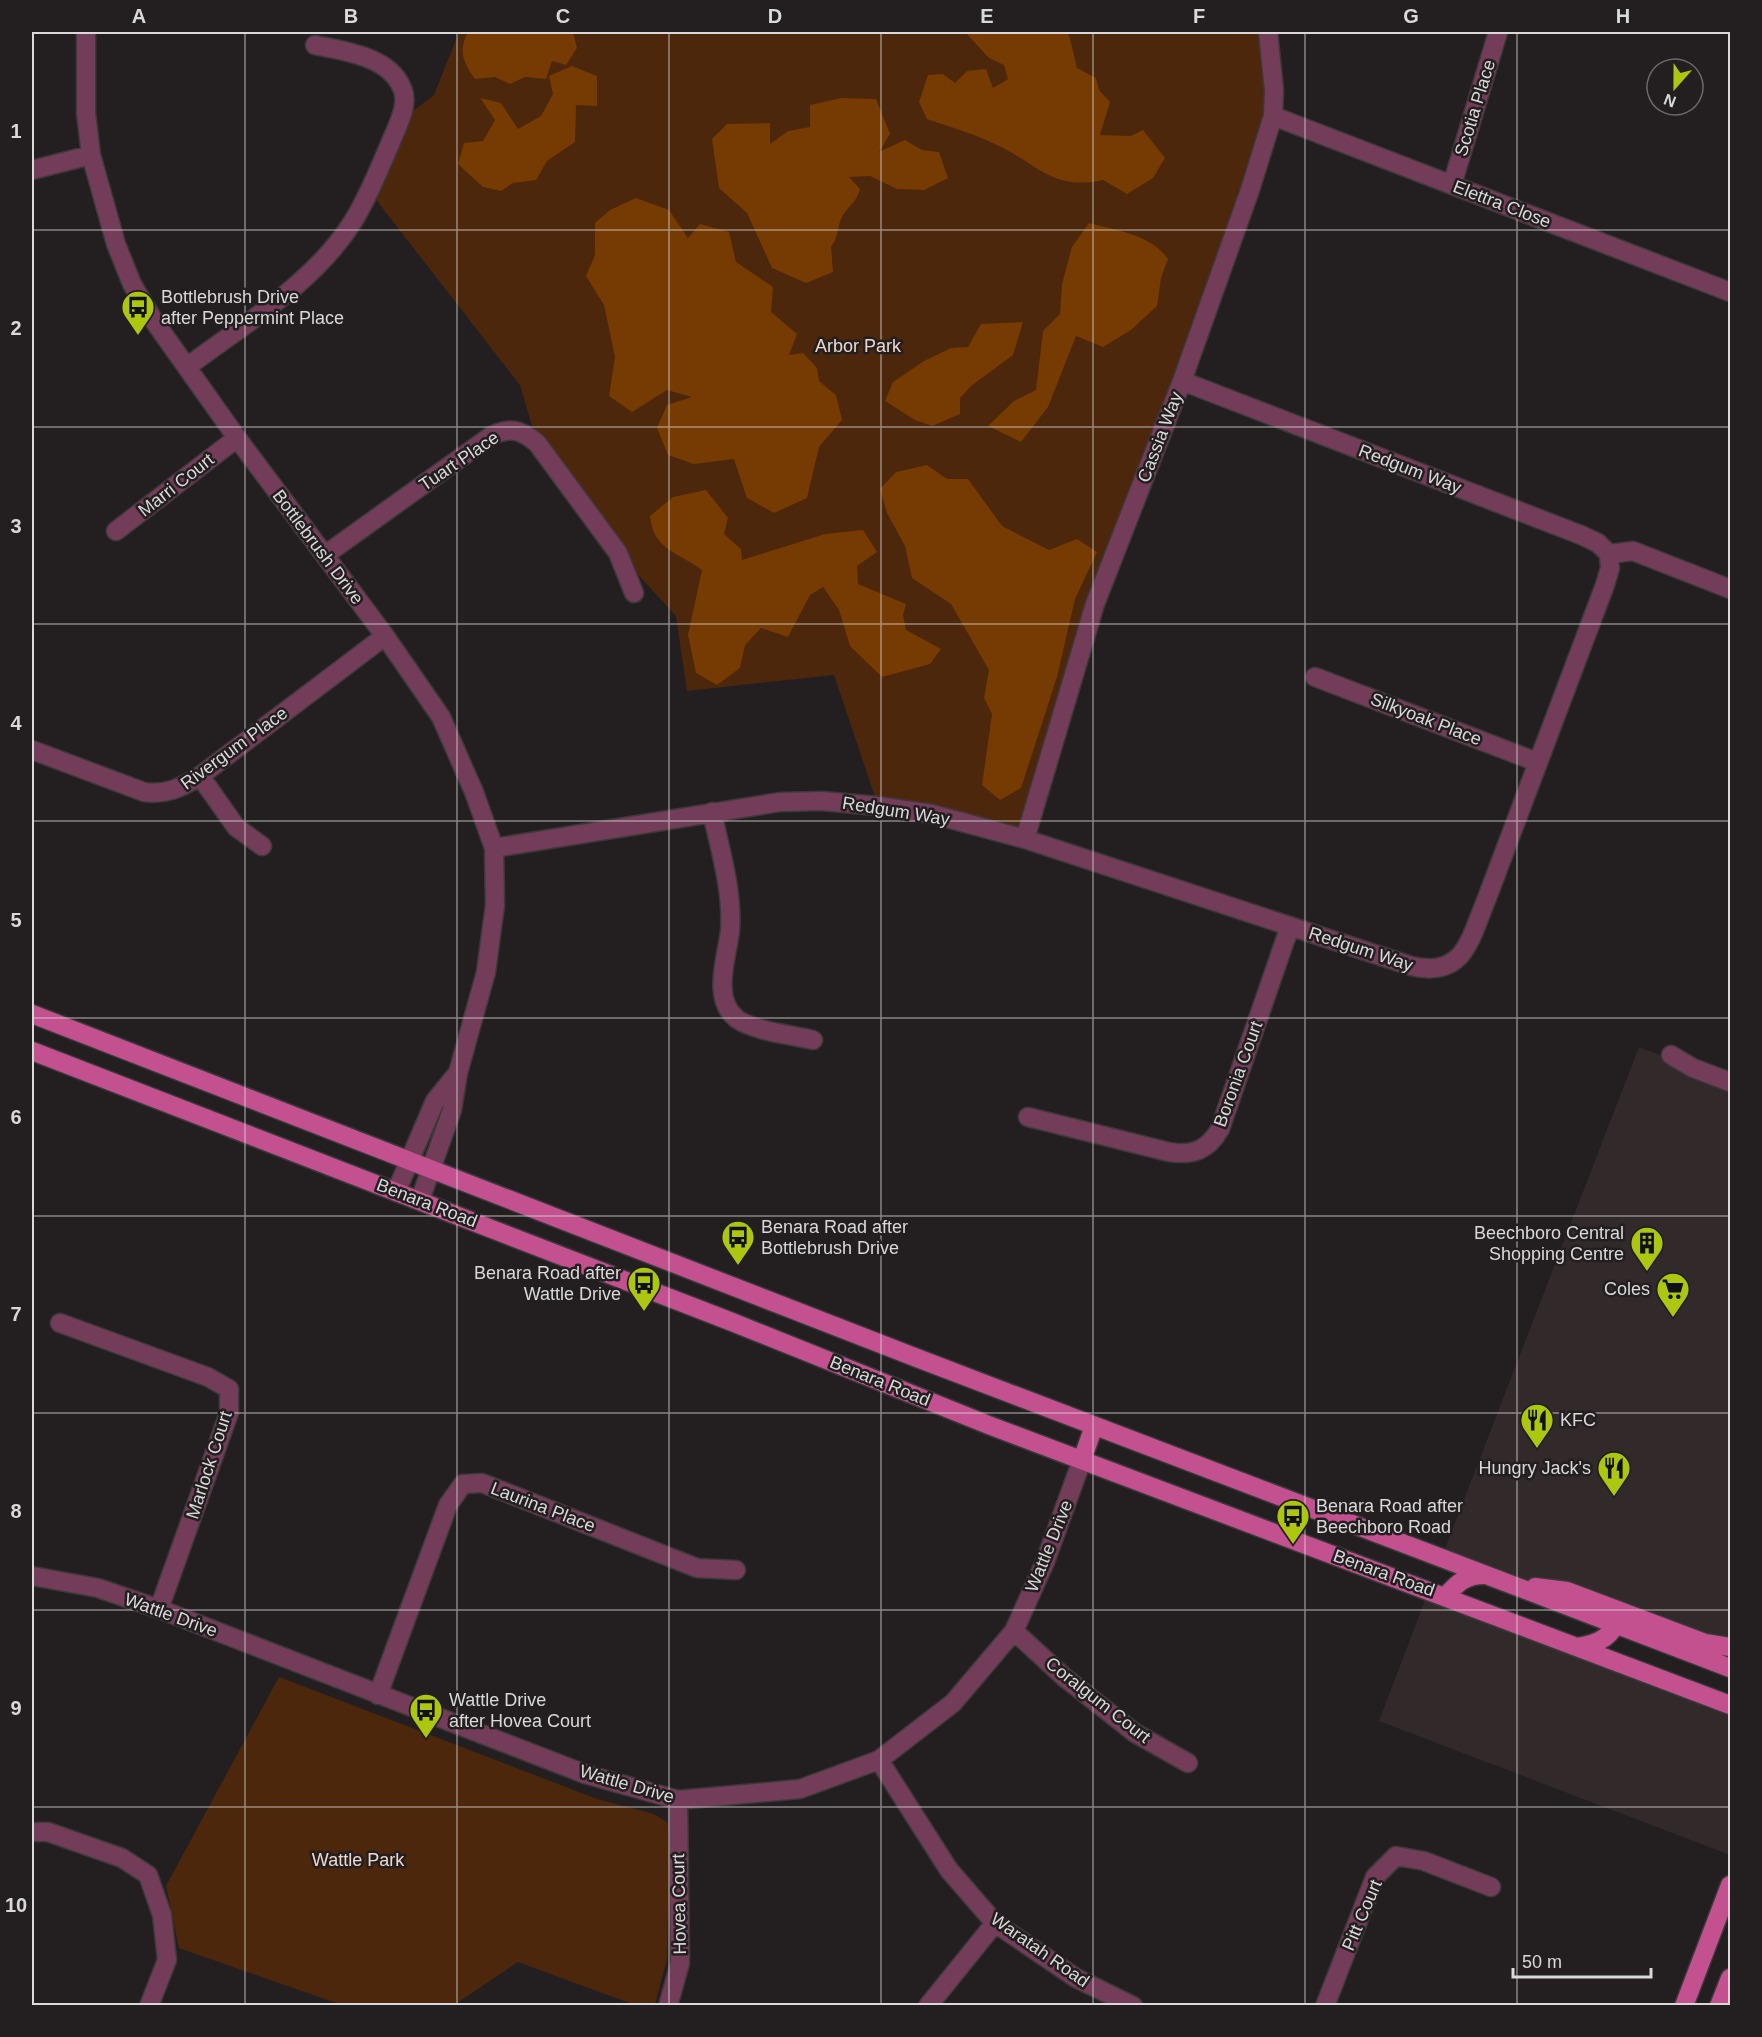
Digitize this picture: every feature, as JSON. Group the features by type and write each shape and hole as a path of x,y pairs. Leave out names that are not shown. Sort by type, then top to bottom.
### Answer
{"main road":[{"name":"Benara Road","path":"32,1014 408,1162 1432,1556 1471,1606 1731,1705"},
{"name":"Benara Road","path":"32,1051 420,1200 1082,1460 1420,1587 1484,1575 1512,1585 1567,1591 1619,1618"},
{"path":"732,1322 743,1291"},
{"path":"1082,1460 1094,1426"},
{"path":"1578,1647 1601,1641 1610,1635 1619,1618"},
{"path":"1619,1618 1705,1643 1731,1647"},
{"path":"1619,1618 1731,1668"},
{"path":"1684,2006 1731,1886"},
{"path":"1719,2006 1731,1977"}],"street":[{"name":"Bottlebrush Drive","path":"86,32 86,113 92,154 116,244 132,284 154,321 187,368 385,636 441,717 474,792 494,848 495,905 482,992 458,1074 453,1110 420,1200"},
{"name":"Cassia Way","path":"1025,839 1095,604 1182,381 1250,190 1273,116 1274,90 1268,32"},
{"name":"Scotia Place","path":"1452,185 1498,32"},
{"path":"187,368 306,276 327,255 351,224 370,192 400,121 404,102 403,88 393,74 359,55 315,45"},
{"name":"Elettra Close","path":"1273,116 1731,292"},
{"path":"32,170 92,154"},
{"name":"Redgum Way","path":"494,848 780,802 858,803 932,814 1025,839 1428,970 1444,968 1458,960 1466,949 1487,898 1605,585 1610,568 1609,554 1598,543 1581,535 1182,381"},
{"name":"Tuart Place","path":"325,555 490,436 508,428 525,433 537,443 618,553 634,593"},
{"name":"Marri Court","path":"116,531 237,438"},
{"path":"1609,554 1633,551 1731,589"},
{"name":"Rivergum Place","path":"32,750 144,792 160,794 175,790 200,776 385,636"},
{"name":"Silkyoak Place","path":"1315,677 1537,762"},
{"path":"200,776 236,827 262,846"},
{"path":"712,812 729,902 730,930 723,985 724,1000 738,1019 753,1026 813,1040"},
{"name":"Boronia Court","path":"1028,1117 1169,1152 1186,1155 1200,1151 1213,1141 1220,1129 1290,926"},
{"path":"1671,1055 1692,1068 1731,1082"},
{"name":"Bottlebrush Drive","path":"396,1192 435,1101 458,1074"},
{"name":"Marlock Court","path":"60,1323 208,1377 229,1389 230,1413 159,1609"},
{"name":"Wattle Drive","path":"32,1576 98,1588 159,1609 585,1774 678,1800 800,1789 879,1760 953,1703 1014,1631 1045,1562 1082,1460"},
{"name":"Laurina Place","path":"378,1695 448,1505 463,1484 482,1483 697,1568 736,1570"},
{"name":"Coralgum Court","path":"1014,1631 1064,1677 1134,1733 1188,1763"},
{"name":"Waratah Road","path":"879,1760 949,1870 995,1923 1076,1978 1133,2006"},
{"name":"Hovea Court","path":"668,2006 680,1963 678,1800"},
{"path":"32,1832 48,1832 122,1858 147,1875 162,1915 167,1960 149,2006"},
{"name":"Pitt Court","path":"1325,2006 1375,1877 1396,1856 1424,1861 1491,1887"},
{"path":"928,2006 995,1923"}],"shaded area":[{"path":"468,32 573,32 577,48 566,65 552,61 546,79 525,77 510,84 495,77 475,79 463,56 463,45"},
{"path":"965,32 1065,32 1069,35 1077,68 1096,78 1099,90 1110,102 1100,135 1131,136 1143,130 1165,158 1153,178 1127,194 1103,180 1071,182 1058,179 989,141 927,119 919,102 928,75 943,74 955,83 967,71 986,69 993,88 1008,79 1004,65 989,58"},
{"path":"572,66 597,76 597,106 576,105 575,142 547,161 536,180 513,183 501,191 483,187 458,164 464,143 483,141 495,120 480,98 501,103 518,129 541,116 553,94 549,76"},
{"path":"841,98 876,99 890,134 879,152 905,140 922,150 939,152 948,178 924,190 897,189 870,176 849,177 860,189 841,219 831,247 833,272 806,283 772,268 747,213 719,188 712,139 727,124 770,123 770,144 788,131 810,127 810,105"},
{"path":"636,198 669,210 688,238 700,224 729,232 736,262 773,287 771,312 797,334 789,355 803,353 817,368 819,381 836,395 842,420 819,447 807,498 774,513 747,498 734,459 694,464 668,455 657,428 667,405 692,397 667,390 632,412 609,396 615,357 604,305 586,276 595,255 595,223 610,210"},
{"path":"1089,223 1143,239 1153,244 1168,259 1161,278 1157,306 1131,330 1103,347 1076,336 1048,407 1021,442 988,426 1014,401 1036,390 1043,331 1060,314 1062,284 1072,247"},
{"path":"1023,322 1013,355 971,386 960,398 960,414 932,426 915,420 885,401 893,382 924,361 951,348 968,347 981,324"},
{"path":"927,465 947,479 968,479 1002,526 1049,550 1077,539 1097,552 1075,599 1057,677 1021,788 1000,800 982,785 992,714 984,698 989,670 951,604 912,578 905,546 887,513 880,489 896,472"},
{"path":"706,490 728,518 724,534 741,549 742,560 825,534 863,530 877,552 857,566 858,584 906,604 903,615 906,630 941,649 930,664 882,677 850,646 839,610 823,587 810,595 788,637 761,628 745,645 740,668 717,685 696,673 688,635 702,570 661,543 652,527 650,516 673,497"},
{"path":"1639,1047 1730,1082 1730,1647 1512,1585 1441,1559"},
{"path":"1429,1590 1730,1705 1730,1855 1379,1721"}],"green space":[{"name":"Arbor Park","path":"459,32 1268,32 1273,116 1095,604 1025,839 878,806 834,675 687,691 676,616 618,553 537,443 520,385 370,192 400,121 434,95"},
{"name":"Wattle Park","path":"279,1677 597,1799 654,1814 670,1824 667,1959 655,2005 635,2005 518,1962 454,2005 342,2005 179,1948 166,1886"}],"place":[{"name":"Bottlebrush Drive after Peppermint Place","path":"138,336"},
{"name":"Benara Road after Bottlebrush Drive","path":"738,1266"},
{"name":"Beechboro Central Shopping Centre","path":"1647,1272"},
{"name":"Benara Road after Wattle Drive","path":"644,1312"},
{"name":"Coles","path":"1673,1318"},
{"name":"KFC","path":"1537,1449"},
{"name":"Hungry Jack's","path":"1614,1497"},
{"name":"Benara Road after Beechboro Road","path":"1293,1545"},
{"name":"Wattle Drive after Hovea Court","path":"426,1739"}]}
